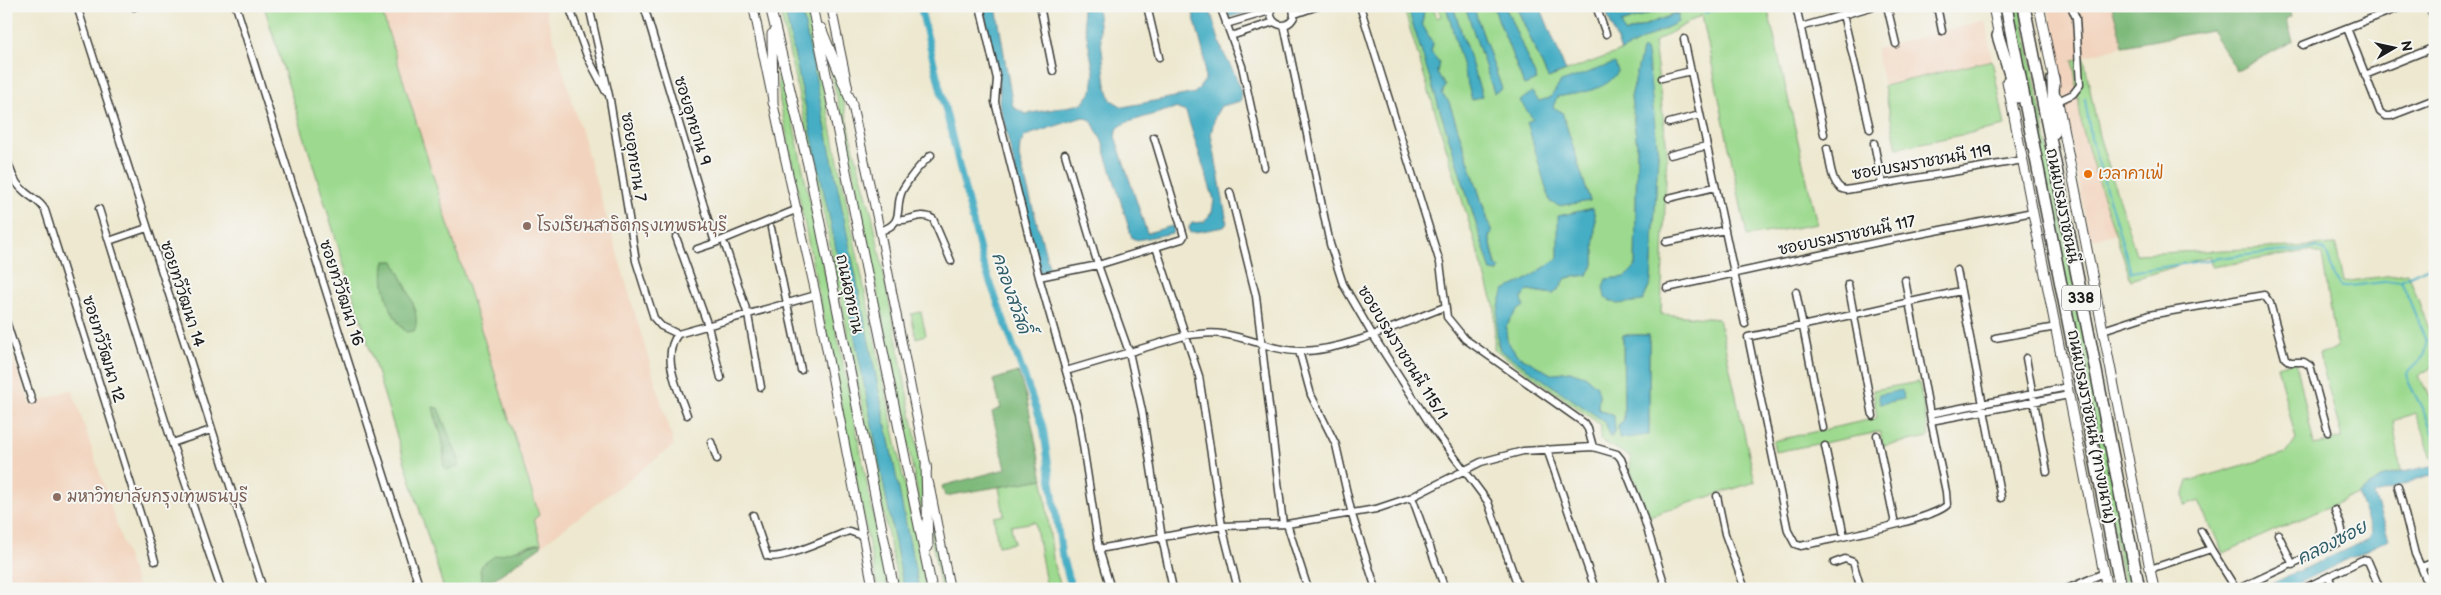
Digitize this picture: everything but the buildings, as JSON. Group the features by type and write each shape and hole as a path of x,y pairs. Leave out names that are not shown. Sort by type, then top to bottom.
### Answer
{"highway":[{"name":"ถนนบรมราชชนนี","path":"2006,6 2122,589"},
{"name":"ถนนบรมราชชนนี","path":"2024,6 2138,589"},
{"path":"1998,36 2036,159"},
{"path":"2053,78 2055,164"}],"main road":[{"path":"770,6 773,103"},
{"name":"ถนนอุทยาน","path":"770,6 809,169 894,589"},
{"name":"ถนนบรมราชชนนี (ทางขนาน)","path":"1993,6 2108,589"},
{"name":"ถนนบรมราชชนนี (ทางขนาน)","path":"2039,6 2154,589"},
{"path":"813,10 852,104"},
{"name":"ถนนอุทยาน","path":"813,10 932,589"},
{"path":"926,465 928,570"}],"street":[{"name":"ซอยทวีวัฒนา 14","path":"77,6 146,228 263,589"},
{"name":"ซอยทวีวัฒนา 16","path":"236,6 420,589"},
{"path":"569,6 587,56 610,100"},
{"name":"ซอยอุทยาน 7","path":"589,6 610,100 636,261 648,305 654,318 661,326 678,334"},
{"name":"ซอยอุทยาน 9","path":"644,6 715,243"},
{"name":"ถนนอุทยาน","path":"753,6 798,209 874,589"},
{"path":"831,6 880,231 950,589"},
{"path":"980,6 997,79 995,102 1040,278 1078,413 1099,549 1111,589"},
{"path":"1040,6 1053,71"},
{"path":"1147,6 1159,57"},
{"path":"1220,6 1242,66 1264,167"},
{"path":"1231,36 1274,22 1284,26 1293,20 1295,14 1293,6"},
{"path":"1295,14 1318,6"},
{"path":"1360,6 1440,263 1445,307 1450,321 1465,339 1584,423 1588,429 1593,447"},
{"path":"1596,6 1606,34"},
{"path":"1796,6 1824,134"},
{"path":"1841,6 1870,129"},
{"path":"1801,27 1874,6"},
{"path":"1887,6 1896,44"},
{"path":"1937,6 1942,30"},
{"path":"2058,101 2073,94 2080,85 2076,18 2071,6"},
{"path":"2302,45 2403,6"},
{"path":"2429,6 2435,21"},
{"path":"1226,24 1271,8 1274,22"},
{"name":"ซอยบรมราชชนนี 115/1","path":"1284,26 1333,255 1343,284 1372,334 1463,470 1489,504 1519,589"},
{"path":"2347,28 2377,105 2385,116 2396,114 2435,99"},
{"path":"1684,39 1745,324"},
{"path":"2365,74 2435,47"},
{"path":"1662,78 1691,71"},
{"path":"1668,123 1700,115"},
{"path":"1040,278 1098,265 1182,239 1184,236 1154,137"},
{"path":"1874,143 1882,184"},
{"path":"1670,155 1706,146"},
{"name":"ซอยบรมราชชนนี 119","path":"1827,148 1838,188 1846,190 2023,160"},
{"path":"1065,154 1098,265 1129,352 1142,412 1162,538 1173,589"},
{"path":"880,231 897,220 900,195 903,188 930,155"},
{"name":"ซอยทวีวัฒนา 12","path":"6,157 20,188 41,203 45,210 155,561"},
{"path":"1669,198 1715,187"},
{"path":"1230,192 1256,296 1285,524 1308,589"},
{"path":"99,209 172,443 222,589"},
{"path":"697,249 798,209"},
{"name":"ซอยบรมราชชนนี 117","path":"1667,288 2033,212"},
{"path":"897,220 903,221 923,215 933,218 951,261"},
{"path":"109,240 146,228"},
{"path":"771,228 789,305 801,370"},
{"path":"1666,242 1725,230"},
{"path":"676,237 708,326 721,378"},
{"path":"725,244 748,314 761,387"},
{"path":"1156,247 1202,388 1222,526 1238,589"},
{"path":"1957,270 2001,498"},
{"path":"1905,280 1909,302 1931,417 1946,492 1947,505 1943,509 1895,524 1801,546 1791,540 1748,337 1853,315 1909,302 1961,290"},
{"path":"1848,284 1873,416"},
{"path":"1796,292 1823,428"},
{"path":"2103,330 2149,315 2264,295 2270,303 2285,358 2290,362 2304,362 2310,366 2328,432"},
{"path":"686,415 673,372 670,350 678,334 748,314 789,305 816,296"},
{"path":"1066,371 1184,336 1222,334 1299,351 1339,345 1445,307"},
{"path":"6,321 32,401"},
{"path":"1995,338 2056,327"},
{"path":"1299,351 1311,395 1336,445 1352,515 1376,589"},
{"path":"2026,358 2047,472"},
{"path":"1931,417 1983,402 2032,393 2068,391"},
{"path":"1931,417 1985,411 2034,401 2068,391"},
{"path":"172,443 211,430"},
{"path":"1877,435 1895,524"},
{"path":"711,442 717,459"},
{"path":"1825,446 1844,536"},
{"path":"1099,549 1222,526 1285,524 1352,515 1412,497 1481,462 1516,453 1593,447 1617,454 1621,459 1641,509 1666,589"},
{"path":"1547,450 1595,589"},
{"path":"2398,486 2415,554 2430,589"},
{"path":"1717,496 1725,534 1745,589"},
{"path":"1412,497 1445,589"},
{"path":"2201,531 2237,589 2293,565 2339,542 2343,538 2343,533 2335,510"},
{"path":"753,515 767,556 770,558 784,555 848,531 863,536"},
{"path":"2278,534 2293,565"},
{"path":"2150,569 2212,549"},
{"path":"1834,563 1845,559 1853,562 1861,589"},
{"path":"2303,589 2362,560 2368,562 2380,589"},
{"path":"2421,568 2435,562"},
{"path":"2067,589 2104,573"},
{"path":"2329,577 2333,589"},
{"path":"2089,580 2091,589"}],"shaded area":[{"name":"โรงเรียนสาธิตกรุงเทพธนบุรี","path":"378,6 544,6 674,445 541,546"},
{"path":"2048,6 2112,6 2123,46 2073,60 2097,179 2115,233 2095,239 2088,233"},
{"path":"1985,20 1992,60 1884,86 1876,49"},
{"name":"มหาวิทยาลัยกรุงเทพธนบุรี","path":"6,339 30,405 72,389 138,589 6,589"}],"green space":[{"path":"264,6 380,6 539,515 534,519 541,543 522,547 480,571 484,586 480,589 444,589","holes":["385,261 407,292 416,311 406,332 395,318 385,289","434,407 459,460 444,459 442,436 436,423"]},
{"path":"779,6 784,6 853,328 904,589 899,589 813,160"},
{"path":"801,6 806,6 926,589 919,589"},
{"path":"1403,6 1407,6 1491,271 1498,272 1489,236 1492,232 1449,102 1442,94 1445,86 1437,72 1439,62 1431,52 1433,44 1422,24 1424,11 1417,6 1432,6 1437,18 1441,16 1437,6 1446,6 1473,100 1482,96 1453,6 1465,6 1494,92 1502,89 1473,6 1493,6 1524,85 1537,80 1505,6 1516,6 1548,78 1621,51 1678,22 1677,13 1624,33 1621,23 1671,6 1698,6 1701,12 1715,6 1767,6 1817,224 1747,236 1702,15 1654,42 1667,149 1661,314 1719,319 1755,482 1649,516 1630,470 1631,457 1600,440 1601,425 1494,349 1495,308","holes":["1646,50 1658,154 1651,281 1643,301 1606,279 1625,277 1635,267 1637,145 1631,97","1561,82 1594,89 1557,97 1552,107 1562,112 1590,201 1527,122 1534,120 1539,101 1550,98","1593,208 1595,219 1594,265 1587,275 1566,278 1559,289 1553,294 1528,290 1521,298 1506,327 1507,341 1516,354 1551,374 1569,371 1599,394 1598,409 1614,416 1611,437 1605,422 1500,350 1497,343 1504,290 1526,280 1558,258 1559,216","1623,335 1649,335 1649,435 1618,426 1624,422"]},
{"path":"1630,6 1653,6 1618,17 1615,11"},
{"path":"2012,6 2020,6 2135,589 2125,589"},
{"path":"2112,6 2288,6 2291,16 2286,19 2293,41 2237,71 2211,30 2123,46"},
{"path":"779,56 827,283 888,589 878,589 780,102 776,57"},
{"path":"2084,58 2099,136 2136,254 2336,245 2343,282 2408,273 2435,345 2434,366 2418,376 2435,407 2435,465 2415,413 2393,421 2401,472 2385,476 2358,494 2223,553 2199,501 2185,506 2184,494 2188,481 2286,453 2296,439 2277,366 2296,361 2314,445 2342,438 2319,354 2337,348 2322,255 2309,251 2212,267 2209,256 2131,280 2082,128 2073,60"},
{"path":"831,59 839,81 854,150 873,219 921,465 924,510 921,510 849,150 830,67"},
{"path":"1992,60 2005,126 1897,148 1884,86"},
{"path":"385,261 394,261 410,296 416,315 414,331 406,332 400,325 387,299 384,279"},
{"path":"921,312 926,335 916,338 911,314"},
{"path":"1018,372 1027,400 1043,479 945,496 942,486 1006,469 992,412 1001,408 993,380"},
{"path":"1919,382 1929,437 1883,446 1880,432 1775,452 1773,441 1877,418 1873,390"},
{"path":"433,407 438,408 459,460 458,467 447,470 443,465 443,443"},
{"path":"1043,479 1054,566 1062,589 1047,589 1035,522 1011,526 1014,543 998,546 994,517 1004,515 999,487"},
{"path":"930,510 946,589 941,589 932,542"},
{"path":"541,543 541,546 484,586 480,571 482,565 495,556"}],"water":[{"path":"784,6 801,6 919,589 904,589 853,328"},
{"path":"983,6 996,6 1013,107 1026,114 1082,104 1092,91 1094,73 1081,6 1097,6 1106,85 1111,100 1123,107 1195,93 1205,80 1204,55 1191,6 1209,6 1222,49 1237,80 1241,94 1241,101 1221,106 1215,116 1211,134 1227,222 1224,227 1190,233 1189,227 1192,223 1204,222 1212,212 1214,200 1186,112 1175,108 1125,123 1118,128 1115,136 1147,233 1172,226 1174,229 1173,233 1137,240 1132,238 1102,141 1091,120 1083,117 1025,136 1020,145 1019,157 1050,270 1048,273 1040,272 999,102 1000,91"},
{"path":"1227,6 1251,6 1249,12 1229,17"},
{"path":"1407,6 1417,6 1424,11 1422,24 1433,44 1431,52 1439,62 1437,72 1445,86 1442,94 1449,102 1492,233 1489,236 1496,266 1500,268 1498,272 1491,271"},
{"path":"1446,6 1453,6 1482,96 1472,100"},
{"path":"1465,6 1473,6 1502,89 1494,93"},
{"path":"1493,6 1505,6 1537,80 1524,85"},
{"path":"1516,6 1540,6 1566,71 1548,78"},
{"path":"1604,6 1630,6 1616,11 1618,17 1653,6 1671,6 1621,23 1625,33 1678,13 1678,22 1621,51"},
{"path":"1642,50 1646,50 1648,60 1658,154 1651,281 1643,301 1617,304 1605,298 1603,287 1606,279 1625,277 1635,267 1637,145 1631,97"},
{"path":"1615,63 1618,71 1607,83 1592,90 1557,97 1553,107 1562,112 1590,201 1559,206 1550,202 1527,122 1533,119 1520,101 1532,92 1539,101 1550,98 1561,82"},
{"path":"1593,208 1595,219 1594,265 1587,275 1566,278 1559,289 1553,294 1528,290 1522,298 1524,307 1517,310 1506,327 1507,341 1516,354 1551,374 1569,371 1585,376 1597,386 1599,394 1598,409 1614,416 1615,430 1611,438 1605,422 1500,350 1497,335 1498,312 1504,290 1526,280 1558,258 1558,216"},
{"path":"1623,335 1649,335 1649,435 1619,439 1618,426 1624,421"},
{"path":"1902,390 1904,399 1880,404 1878,395"},
{"path":"2435,465 2435,475 2426,476 2374,495 2389,539 2287,589 2260,589 2369,539 2372,533 2358,494 2385,476"}],"waterway":[{"name":"คลองสวัสดิ์","path":"920,6 983,263 1043,427 1062,556 1072,589"},
{"path":"1705,13 1724,6"},
{"path":"2085,99 2091,138 2131,272 2226,257 2316,248 2325,251 2333,274 2342,287 2401,280 2435,264"},
{"path":"2401,280 2426,341 2424,356 2407,374 2409,383 2427,418 2435,441"}],"place":[{"name":"เวลาคาเฟ่","path":"2088,174"},
{"name":"โรงเรียนสาธิตกรุงเทพธนบุรี","path":"527,226"},
{"name":"มหาวิทยาลัยกรุงเทพธนบุรี","path":"57,497"}],"water label":[{"name":"คลองซอย","path":"2332,543"}]}
